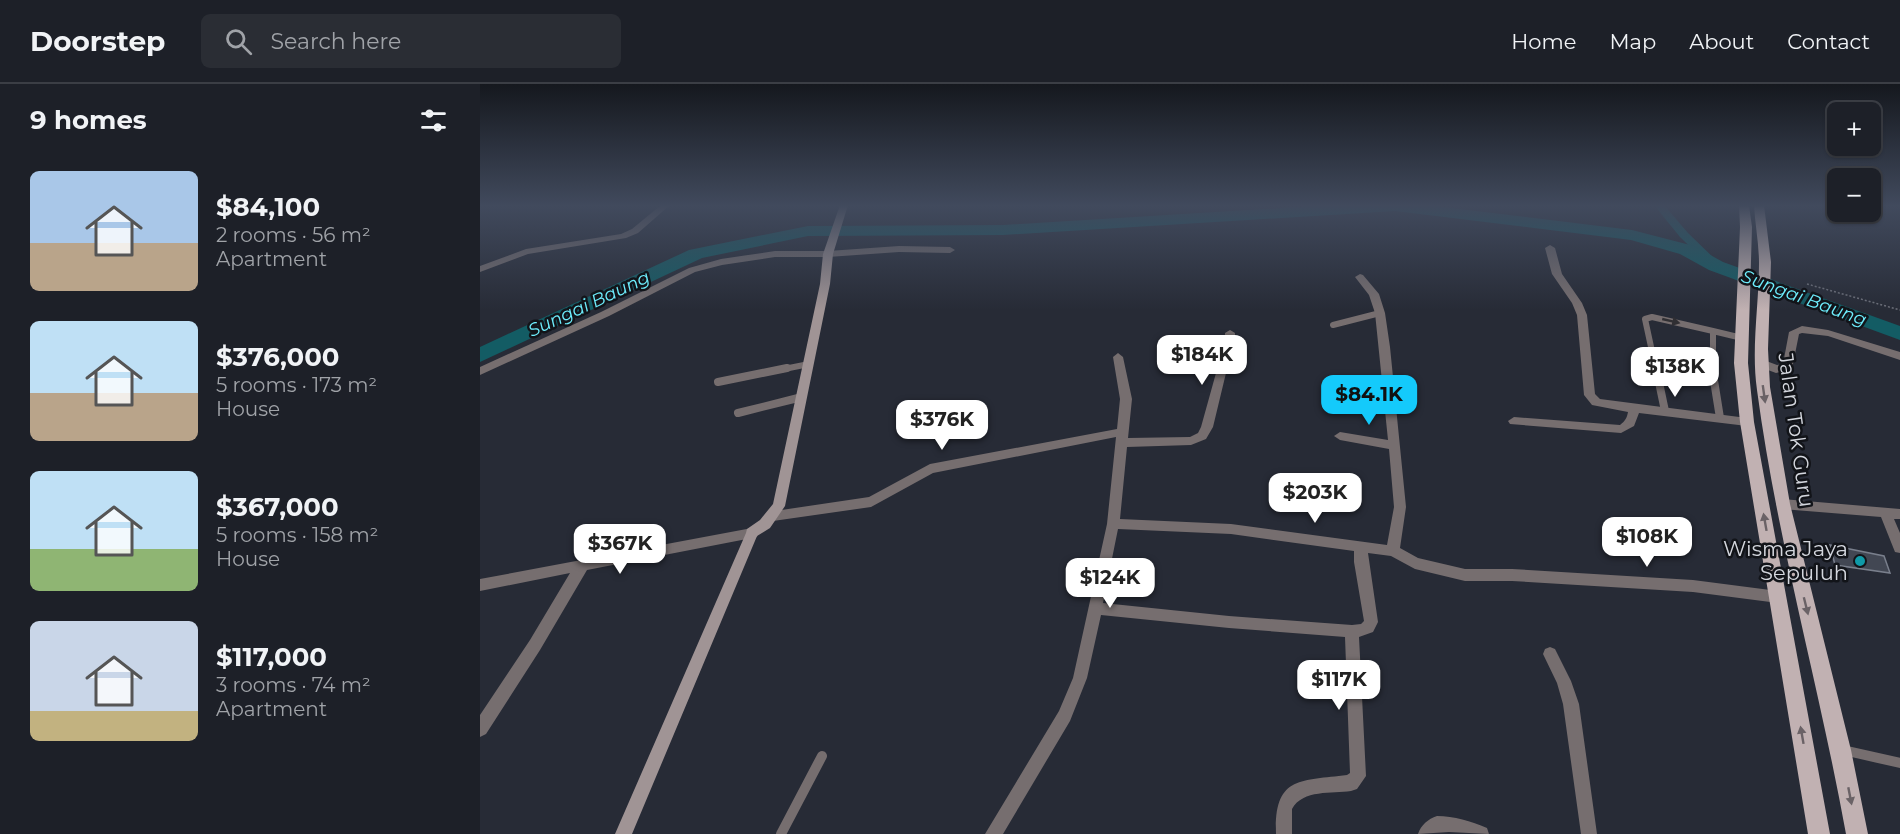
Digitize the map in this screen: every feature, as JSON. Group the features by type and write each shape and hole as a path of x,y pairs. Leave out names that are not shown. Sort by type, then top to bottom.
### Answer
{"main road":[{"name":"Jalan Tok Guru","path":"1745,240 1741,363 1747,422 1819,834"},
{"name":"Jalan Tok Guru","path":"1763,240 1765,262 1761,363 1763,387 1782,504 1841,750 1857,834"}],"street":[{"path":"480,270 522,253 599,240"},
{"path":"480,585 752,533 765,524 773,516 782,495 825,284 828,253 833,240"},
{"path":"1550,248 1557,274 1577,303 1582,315 1590,395 1596,402 1747,422"},
{"path":"480,371 605,314 692,270 721,262 776,254 899,249 950,250"},
{"path":"1360,277 1374,294 1380,313 1400,507 1393,551"},
{"path":"1761,363 1776,369 1788,366 1794,332 1801,328 1822,332 1900,356"},
{"path":"773,516 871,502 930,469 1122,437 1191,441 1202,436 1207,427 1221,373 1229,358 1230,333"},
{"path":"993,834 1072,701 1080,678 1113,524 1126,399 1118,357"},
{"path":"1514,421 1621,429 1629,426 1633,419 1634,408"},
{"path":"1340,436 1393,445"},
{"path":"1782,504 1900,514"},
{"path":"1885,513 1900,548"},
{"path":"1113,524 1232,529 1361,546 1393,551 1415,563 1465,575 1512,575 1693,586 1778,597"},
{"path":"623,834 752,533"},
{"path":"1094,608 1228,622 1363,630 1369,627 1371,622 1361,562 1361,546"},
{"path":"480,729 535,645 582,566"},
{"path":"1284,834 1284,808 1290,795 1302,789 1352,783 1358,776 1352,631"},
{"path":"1550,654 1564,681 1571,704 1589,834"},
{"path":"1426,834 1437,824 1449,824 1481,834"}],"lane":[{"path":"1333,325 1380,313"},
{"path":"1665,411 1645,319 1652,317 1742,338"},
{"path":"1713,331 1712,366 1720,418"},
{"path":"718,382 809,364"},
{"path":"738,413 802,397"},
{"path":"1841,750 1900,763"},
{"path":"781,834 822,756"}],"path":[{"path":"1807,284 1900,310"}],"building":[{"name":"Wisma Jaya Sepuluh","path":"1830,545 1884,556 1890,573 1835,565"}],"waterway":[{"name":"Sungai Baung","path":"480,355 696,254 764,240"},
{"name":"Sungai Baung","path":"1650,240 1687,250 1716,266 1900,333"},
{"path":"1689,240 1716,266"}],"place":[{"name":"Wisma Jaya Sepuluh","path":"1860,561"}]}
